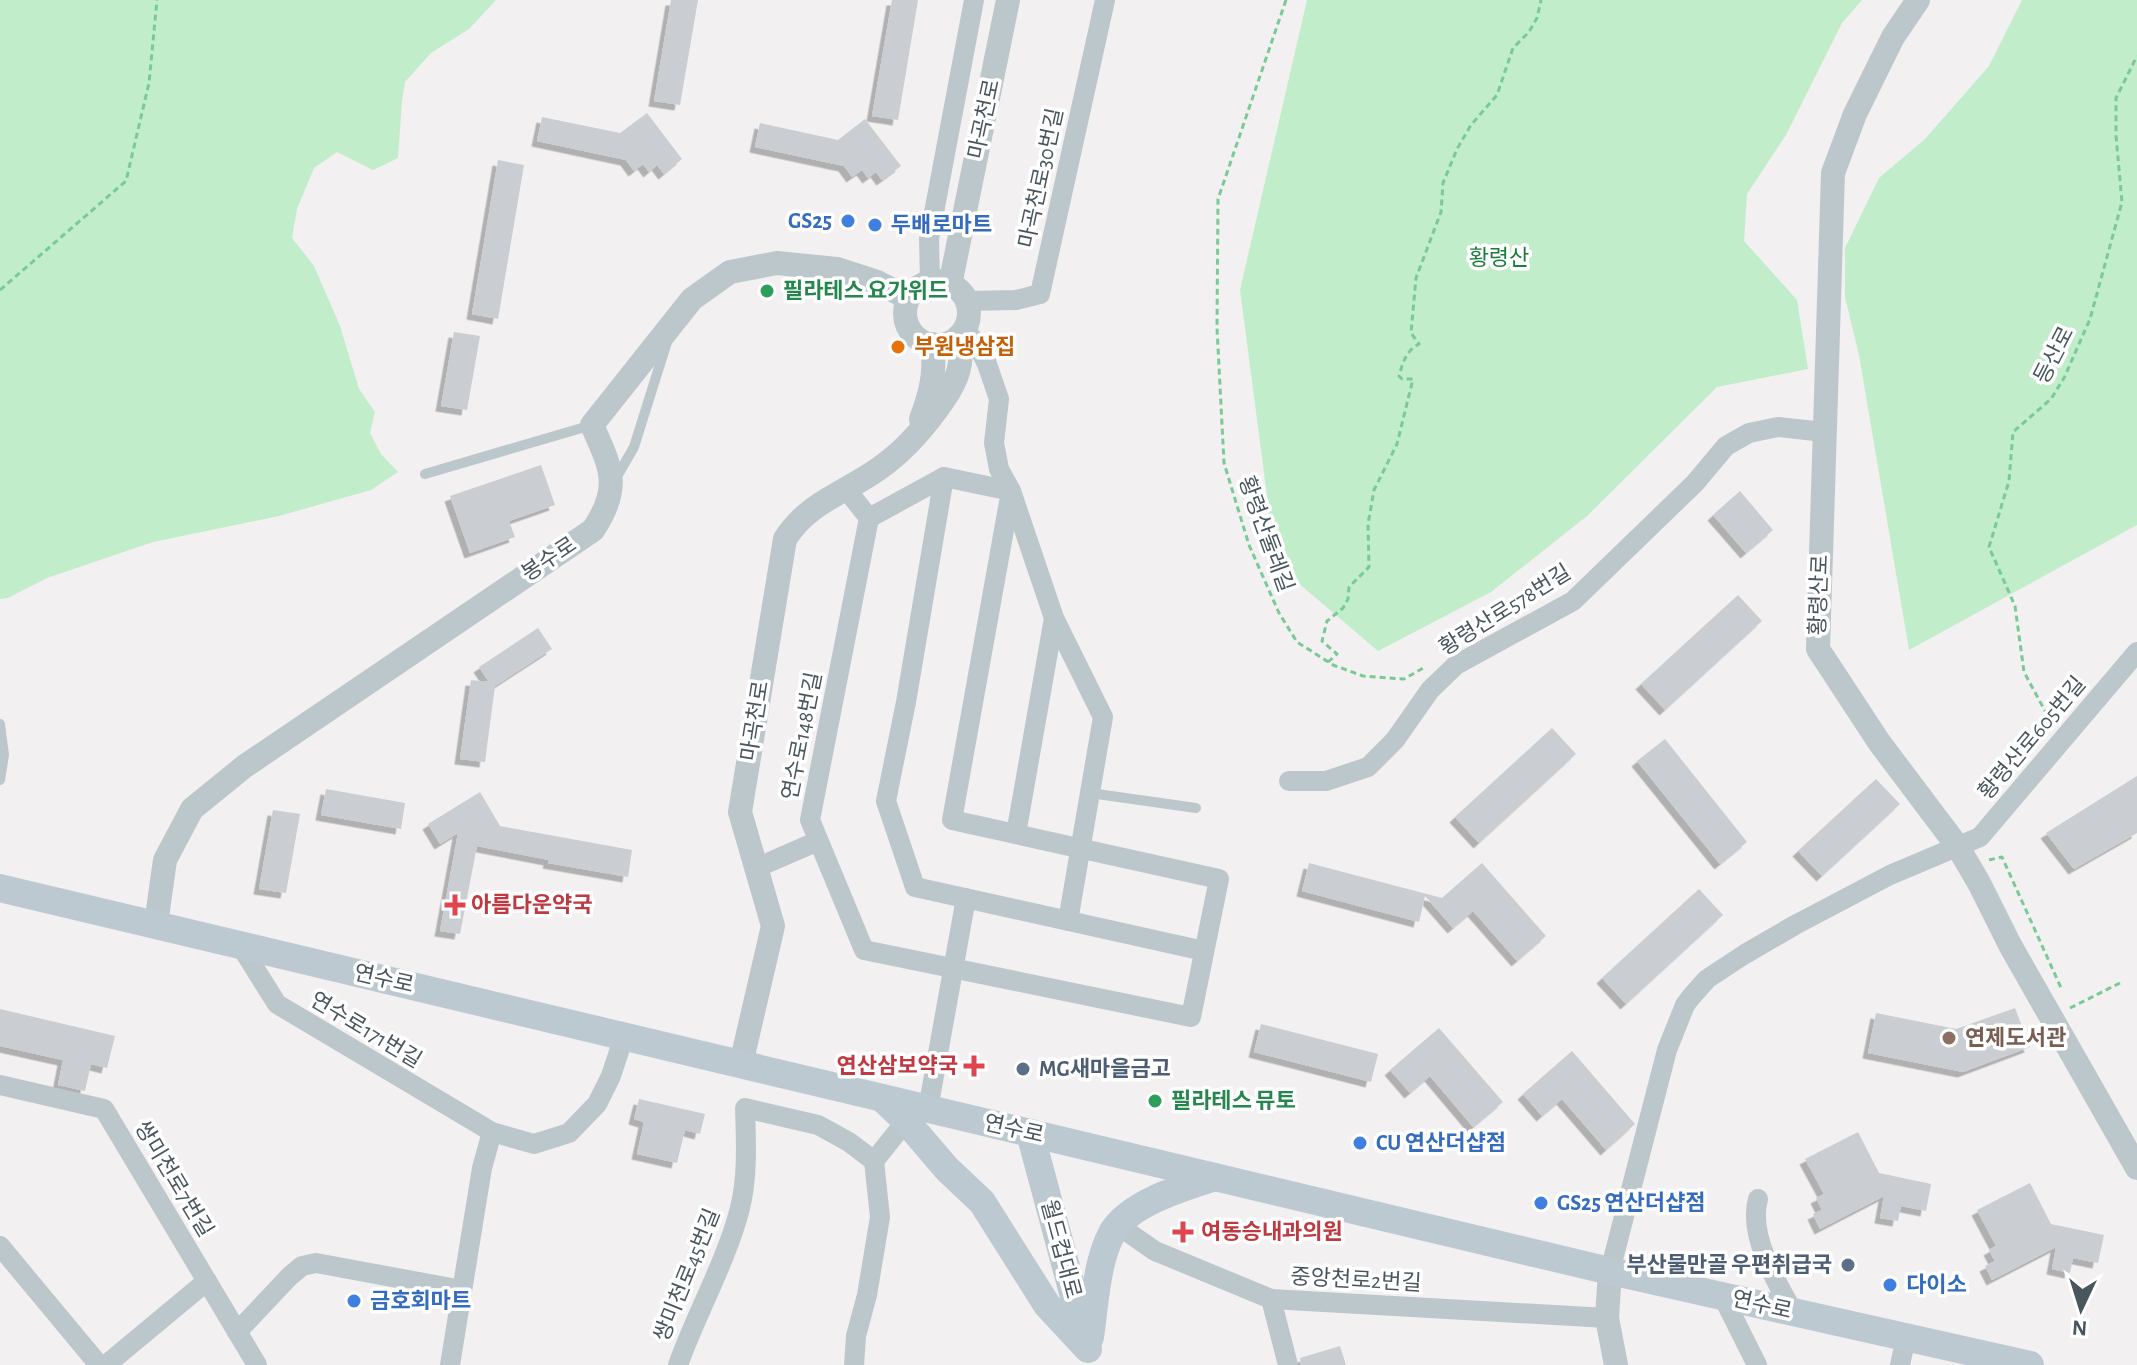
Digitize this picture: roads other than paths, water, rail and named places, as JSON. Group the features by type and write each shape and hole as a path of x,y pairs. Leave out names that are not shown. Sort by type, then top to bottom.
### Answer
{"main road":[{"name":"연수로","path":"0,888 882,1098 917,1115 1030,1133 1610,1271 2030,1365"},
{"path":"917,1115 947,1169 982,1202 1047,1305 1090,1357"},
{"name":"월드컵대로","path":"1030,1133 1090,1357"},
{"path":"1090,1357 1103,1259 1113,1231 1135,1210 1168,1192 1215,1177"}],"street":[{"path":"974,0 929,239 949,289 917,287 908,298 905,313 909,327 919,338 932,344 946,343 961,333 978,346 987,364 999,399 994,443 999,469 1011,491 1054,618 1103,717 1068,921"},
{"name":"마곡천로","path":"741,1064 773,926 740,812 785,539 806,513 888,462 930,422 954,386 960,370 961,333 970,315 949,289 1008,0"},
{"name":"마곡천로30번길","path":"949,289 1016,300 1040,294 1105,0"},
{"name":"황령산로","path":"1918,0 1893,37 1855,114 1833,173 1818,649 1879,742 1963,856 2137,1168"},
{"path":"612,485 607,460 592,425 692,299 730,272 777,263 837,269 877,282 908,298"},
{"name":"마곡천로","path":"915,437 930,398 935,364 932,344"},
{"name":"황령산로578번길","path":"1289,781 1326,781 1368,767 1395,740 1430,690 1456,665 1573,601 1695,483 1726,446 1749,433 1778,427 1824,432"},
{"path":"846,489 869,518 944,477 1011,491"},
{"path":"944,477 886,801 915,887 1204,951"},
{"name":"봉수로","path":"156,924 165,860 192,809 245,766 593,530 612,485"},
{"name":"연수로148번길","path":"869,518 810,820 864,950 1191,1017 1219,879 952,820 1011,491"},
{"path":"1016,834 1054,618"},
{"name":"황령산로605번길","path":"1610,1271 1667,1050 1685,1005 1707,979 1745,954 1890,875 1963,856 2137,652"},
{"path":"756,868 818,841"},
{"path":"854,1365 856,1336 867,1295 880,1217 874,1161 917,1115 953,968 966,898"},
{"name":"연수로171번길","path":"240,945 277,1004 492,1132 534,1144 569,1133 597,1104 611,1076 624,1036"},
{"name":"쌍미천로7번길","path":"0,1085 104,1109 257,1365"},
{"name":"쌍미천로45번길","path":"678,1365 741,1207 745,1108 818,1125 849,1142 874,1161"},
{"path":"450,1365 482,1168 492,1132"},
{"path":"1758,1199 1755,1209 1757,1233 1775,1279 1794,1313"},
{"name":"중앙천로2번길","path":"1119,1226 1155,1251 1271,1299 1607,1318"},
{"path":"0,1246 99,1365"},
{"path":"237,1332 290,1276 302,1266 316,1263 462,1290"},
{"path":"1610,1271 1607,1318 1616,1365"},
{"path":"106,1365 207,1281"},
{"path":"1723,1297 1757,1365"},
{"path":"1271,1299 1288,1365"},
{"path":"1900,1365 1906,1337"}],"lane":[{"path":"612,485 634,447 672,324"},
{"path":"425,474 592,425"},
{"path":"0,724 4,755 0,780"},
{"path":"1090,793 1196,808"}],"place":[{"name":"GS25","path":"848,221"},
{"name":"두배로마트","path":"875,225"},
{"name":"필라테스 요가위드","path":"767,291"},
{"name":"부원냉삼집","path":"898,347"},
{"name":"아름다운약국","path":"455,905"},
{"name":"연제도서관","path":"1949,1038"},
{"name":"연산삼보약국","path":"974,1066"},
{"name":"MG새마을금고","path":"1023,1069"},
{"name":"필라테스 뮤토","path":"1155,1101"},
{"name":"CU 연산더샵점","path":"1360,1143"},
{"name":"GS25 연산더샵점","path":"1541,1203"},
{"name":"여동승내과의원","path":"1183,1232"},
{"name":"부산물만골 우편취급국","path":"1848,1265"},
{"name":"다이소","path":"1890,1285"},
{"name":"금호회마트","path":"354,1301"}],"park label":[{"name":"황령산","path":"1499,258"}]}
